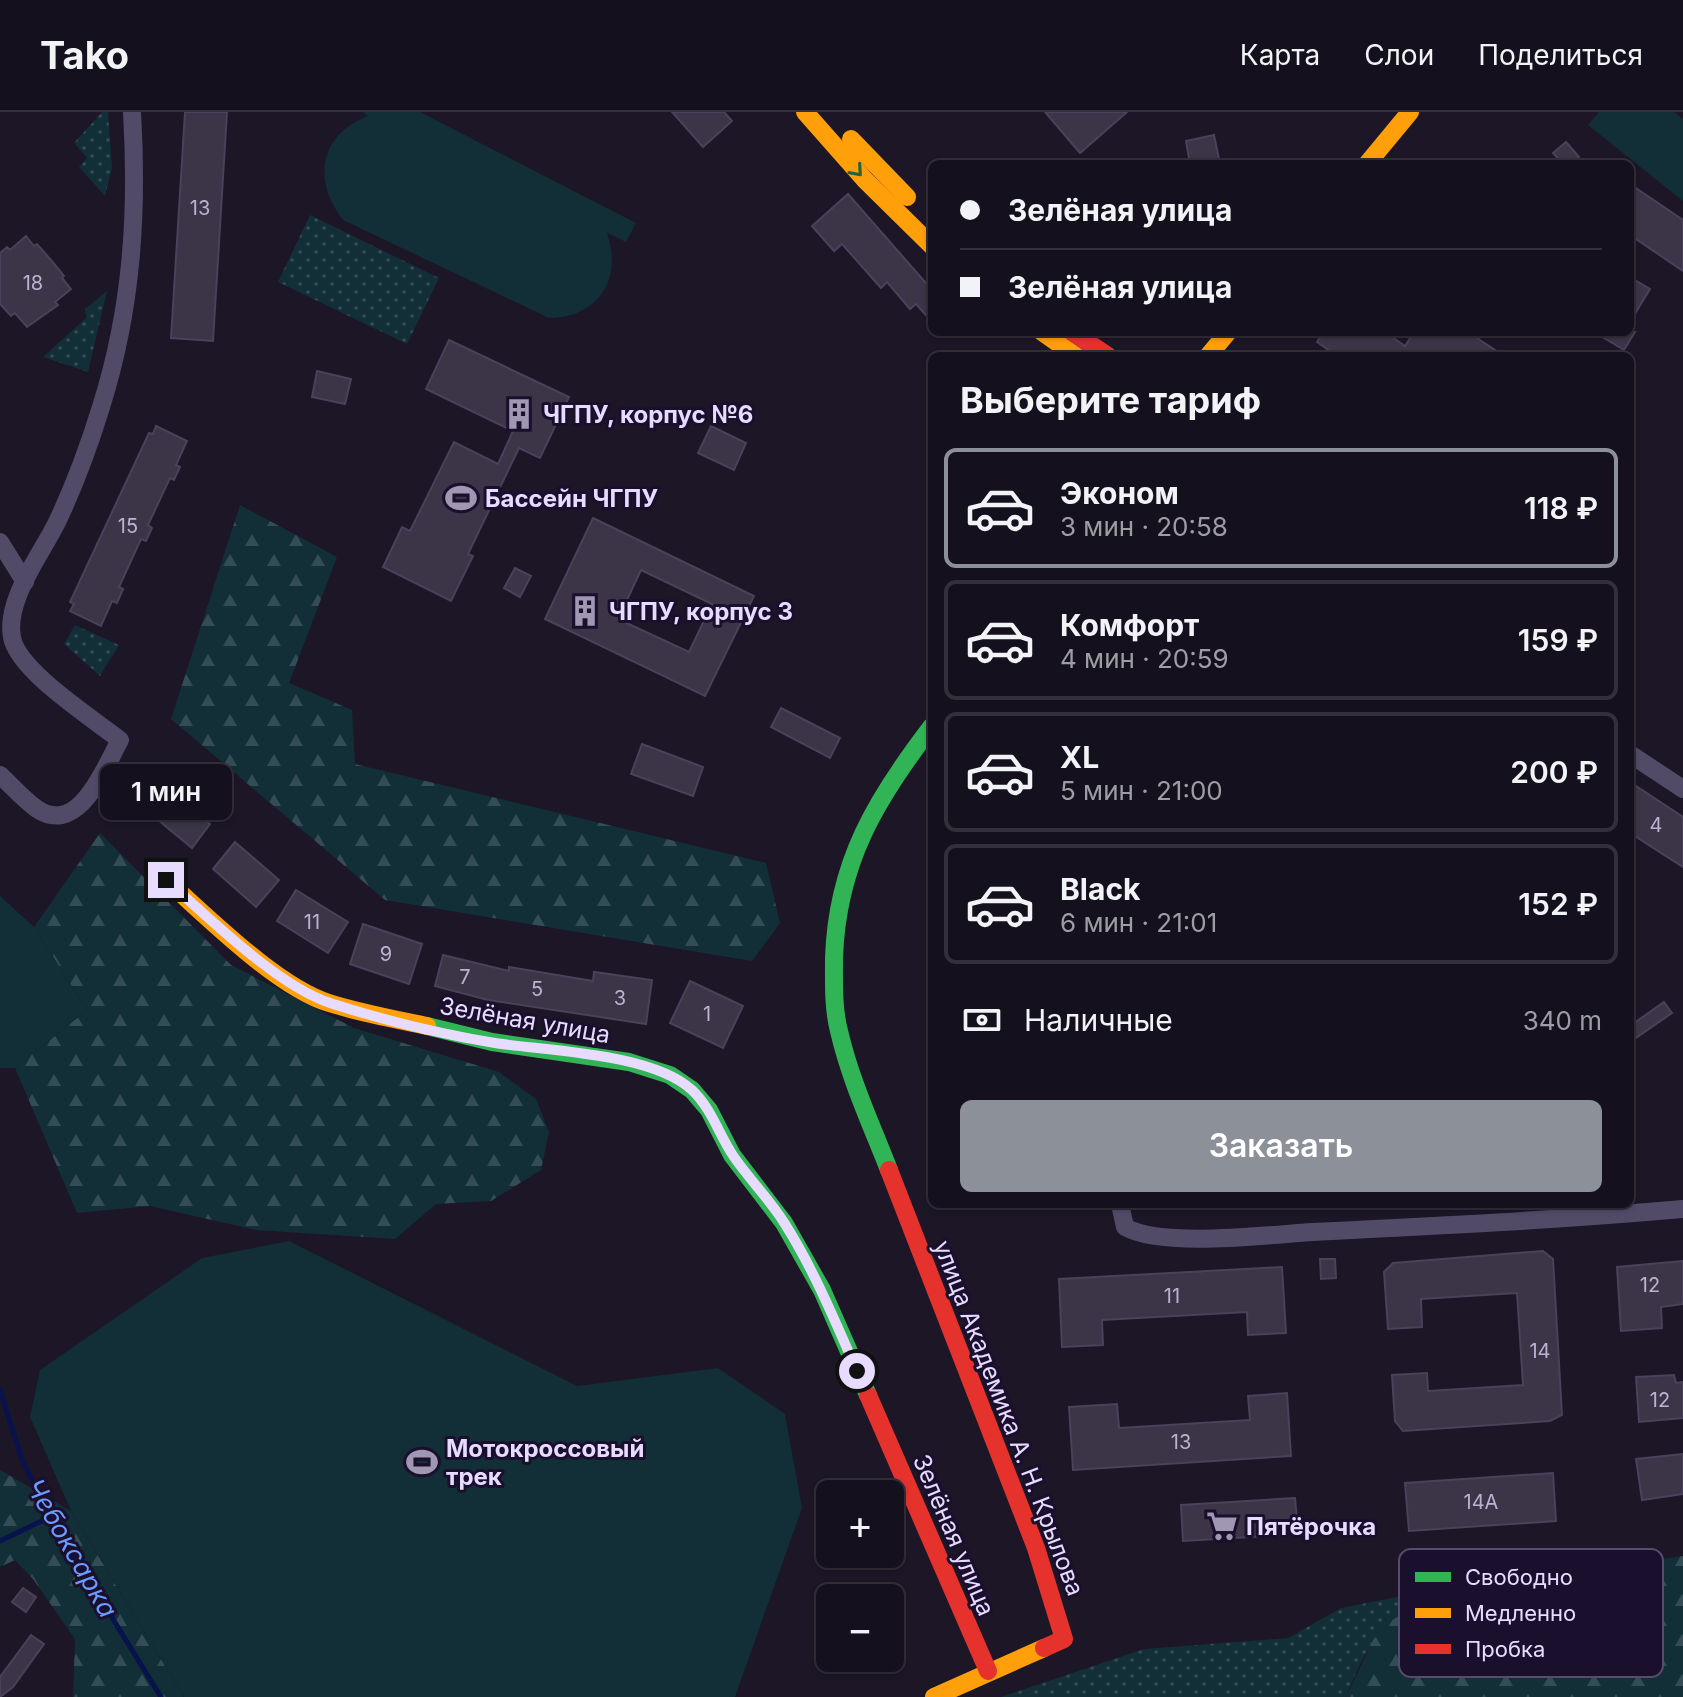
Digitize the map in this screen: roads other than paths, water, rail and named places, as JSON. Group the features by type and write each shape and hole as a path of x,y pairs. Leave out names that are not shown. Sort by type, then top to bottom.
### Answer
{"main road":[{"path":"805,112 865,180 928,242"},
{"path":"828,112 928,219"},
{"path":"1370,160 1410,112"},
{"path":"1048,336 1070,352"},
{"path":"1078,336 1102,352"},
{"path":"1211,352 1225,336"},
{"name":"улица Академика А. Н. Крылова","path":"928,732 881,798 860,836 847,878 837,930 834,981 838,1023 852,1076 1036,1548 1064,1639 934,1697"},
{"name":"Зелёная улица","path":"166,880 247,951 302,991 328,1003 492,1042 629,1062 670,1075 692,1090 709,1110 732,1155 784,1223 822,1290 988,1671"}],"street":[{"path":"0,775 36,809 53,815 64,814 82,805 120,740 29,668 15,650 12,612 77,476 103,403 115,353 132,267 135,161 132,112"},
{"path":"0,542 25,582"},
{"path":"1634,757 1683,789"},
{"path":"1121,1208 1125,1227 1146,1235 1164,1237 1243,1236 1570,1219 1683,1209"}],"waterway":[{"name":"Чебоксарка","path":"0,1390 22,1460 50,1517 161,1697"},
{"path":"0,1541 50,1517"}],"place":[{"name":"ЧГПУ, корпус №6","path":"519,414"},
{"name":"Бассейн ЧГПУ","path":"461,498"},
{"name":"ЧГПУ, корпус 3","path":"585,611"},
{"name":"Мотокроссовый трек","path":"422,1462"},
{"name":"Пятёрочка","path":"1222,1526"}]}
